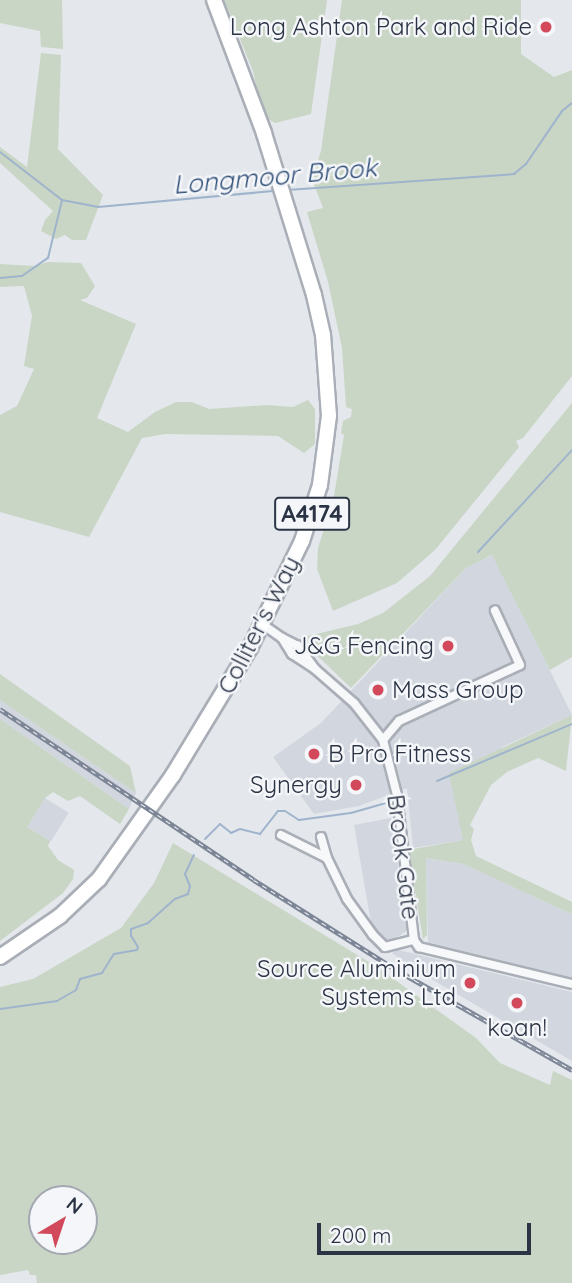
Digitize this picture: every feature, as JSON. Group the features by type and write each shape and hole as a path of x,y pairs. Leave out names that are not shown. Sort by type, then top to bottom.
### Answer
{"highway":[{"name":"Colliter's Way","path":"0,957 60,916 108,869 225,693 262,624 311,516 328,433 329,388 324,334 250,92 213,0"}],"street":[{"path":"262,624 282,638 286,648 354,703 383,740 399,721 520,665 495,611"},
{"name":"Brook Gate","path":"383,740 397,795 414,940"},
{"path":"281,835 327,858"},
{"path":"321,836 327,858 356,915 386,947 414,940 419,947 572,984"}],"shaded area":[{"path":"493,555 572,715 502,747 463,840 413,848 407,788 359,806 314,814 273,757 321,723 466,568"},
{"path":"0,700 136,793 129,809 0,719"},
{"path":"45,798 69,813 51,842 27,827"},
{"path":"391,818 408,930 385,945 373,934 354,825"},
{"path":"426,858 463,864 572,914 572,981 428,945"},
{"path":"398,950 572,992 572,1061 409,966 392,953"}],"green space":[{"path":"0,0 62,0 63,49 41,47 40,31 0,23"},
{"path":"224,0 327,0 311,114 275,123 268,119 262,111 253,71"},
{"path":"342,0 521,0 521,54 554,77 572,70 572,376 523,438 516,441 519,447 435,550 397,583 333,611 317,569 318,548 334,496 344,435 341,433 343,421 351,417 352,409 346,407 342,348 328,282 307,212 323,208 312,179 321,151"},
{"path":"41,53 61,55 58,149 103,195 86,240 72,240 65,235 56,239 41,231 45,220 53,211 0,163 0,147 27,167"},
{"path":"48,262 81,263 95,286 87,298 80,300 136,324 97,418 128,432 155,412 176,402 192,402 209,409 267,405 293,407 308,400 315,409 315,444 304,453 278,436 165,434 142,438 89,537 0,512 0,415 17,406 34,369 24,366 32,316 24,286 0,287 0,264 34,266"},
{"path":"572,403 572,657 550,670 492,555 466,568 351,688 303,642 308,636 358,624 383,613 430,576"},
{"path":"0,674 130,766 136,793 0,700"},
{"path":"572,715 566,771 538,758 507,772 491,785 470,825 474,829 471,840 476,856 572,902 572,914 463,864 426,858 427,935 423,939 408,850 463,840 449,773"},
{"path":"0,719 129,809 120,824 80,796 68,801 53,792 45,798 27,827 50,841 48,846 58,860 74,870 73,879 63,893 0,941"},
{"path":"173,843 377,967 476,1038 500,1063 550,1085 553,1071 572,1080 572,1283 37,1283 36,1275 30,1275 28,1270 0,1275 0,987 33,979 121,928 154,883"}],"waterway":[{"name":"Longmoor Brook","path":"287,190 514,174 526,164 562,111 572,103"},
{"path":"0,152 62,200"},
{"name":"Longmoor Brook","path":"0,278 22,276 48,258 62,200 98,207 275,191"},
{"path":"478,552 572,450"},
{"path":"437,781 572,724"},
{"path":"205,839 220,824 231,833 240,829 260,834 278,811 285,811 299,820 351,813 389,802"},
{"path":"0,1009 57,1001 76,990 80,979 102,973 114,954 137,950 131,929 148,923 175,899 188,894 190,886 185,874 194,855"}],"railway":[{"path":"0,709 254,880 397,970 572,1070"}],"place":[{"name":"Long Ashton Park and Ride","path":"546,27"},
{"name":"J&G Fencing","path":"448,646"},
{"name":"Mass Group","path":"378,690"},
{"name":"B Pro Fitness","path":"314,754"},
{"name":"Synergy","path":"356,785"},
{"name":"Source Aluminium Systems Ltd","path":"470,983"},
{"name":"koan!","path":"517,1003"}]}
